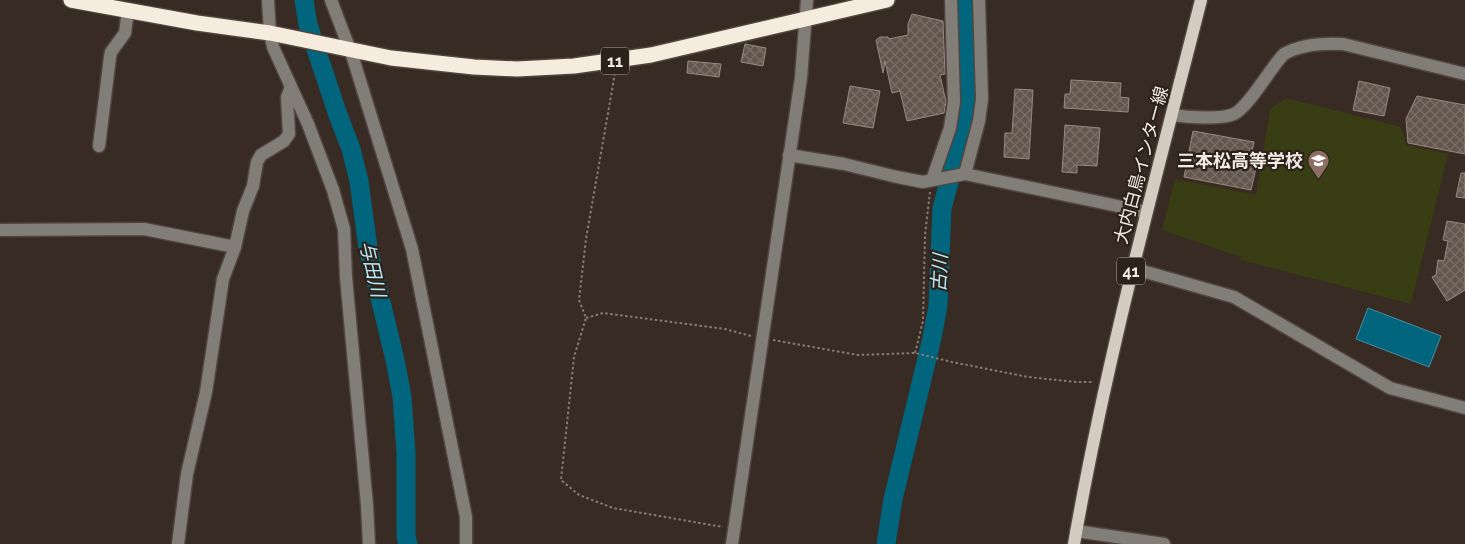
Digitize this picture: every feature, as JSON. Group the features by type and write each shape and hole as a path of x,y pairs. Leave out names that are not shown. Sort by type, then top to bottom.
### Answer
{"highway":[{"name":"11","path":"71,0 197,23 270,33 392,58 474,68 517,69 574,66 651,55 887,0"}],"main road":[{"name":"大内白鳥インター線","path":"1074,544 1105,381 1146,212 1201,0"}],"street":[{"path":"268,0 270,33 273,47 311,132 344,229 346,277 369,544"},
{"path":"331,0 343,47 412,249 466,516 466,544"},
{"path":"732,544 801,78 807,0"},
{"path":"935,180 950,128 954,102 951,0"},
{"path":"963,174 980,121 982,99 979,0"},
{"path":"98,146 111,52 125,33 128,10"},
{"path":"1172,115 1186,117 1226,116 1235,113 1245,105 1284,54 1292,49 1334,43 1465,74"},
{"path":"178,544 186,474 206,392 223,279 235,247 243,211 253,186 261,155 284,141 289,134 288,97 291,87"},
{"path":"789,155 844,164 897,178 923,182 963,174 1146,212"},
{"path":"0,230 144,230 235,247"},
{"path":"1132,268 1234,297 1390,388 1465,408"},
{"path":"1076,531 1164,544"}],"path":[{"path":"618,61 586,239 579,300 586,318 574,357 561,480 579,495 613,508 734,529"},
{"path":"915,353 923,321 924,236 935,180"},
{"path":"586,318 603,313 725,329 762,339 858,355 915,353 1028,377 1077,382 1105,381"}],"green space":[{"path":"1286,98 1401,127 1406,145 1448,154 1411,304 1241,260 1241,257 1162,230 1175,179 1256,195 1270,109"}],"water":[{"path":"1368,308 1441,336 1429,367 1356,339"}],"building":[{"path":"912,14 943,21 945,74 940,75 946,102 944,113 907,121 900,91 892,93 885,61 883,73 876,40 880,37 888,37 889,39 908,35 908,24"},
{"path":"745,44 766,48 763,66 741,62"},
{"path":"688,61 721,64 719,77 687,73"},
{"path":"1071,80 1121,83 1120,97 1129,98 1128,112 1064,108 1065,94 1070,94"},
{"path":"1359,81 1390,88 1384,116 1353,110"},
{"path":"850,86 880,91 873,128 843,123"},
{"path":"1015,89 1033,90 1029,159 1004,157 1005,133 1012,133"},
{"path":"1417,96 1465,105 1465,154 1408,143 1406,119"},
{"path":"1065,125 1100,128 1097,166 1077,165 1077,173 1062,172"},
{"path":"1193,131 1254,142 1249,166 1256,168 1251,190 1184,177"},
{"path":"1461,173 1465,173 1465,198 1456,197"},
{"path":"1447,221 1465,224 1465,290 1447,301 1432,277 1436,275 1438,260 1444,261 1448,241 1443,240"}],"waterway":[{"name":"与田川","path":"304,0 308,25 351,149 359,181 368,248 395,360 402,397 406,453 406,537 408,544"},
{"name":"古川","path":"886,544 893,499 938,306 942,208 964,128 970,92 966,32 967,0"}],"place":[{"name":"三本松高等学校","path":"1319,179"}]}
